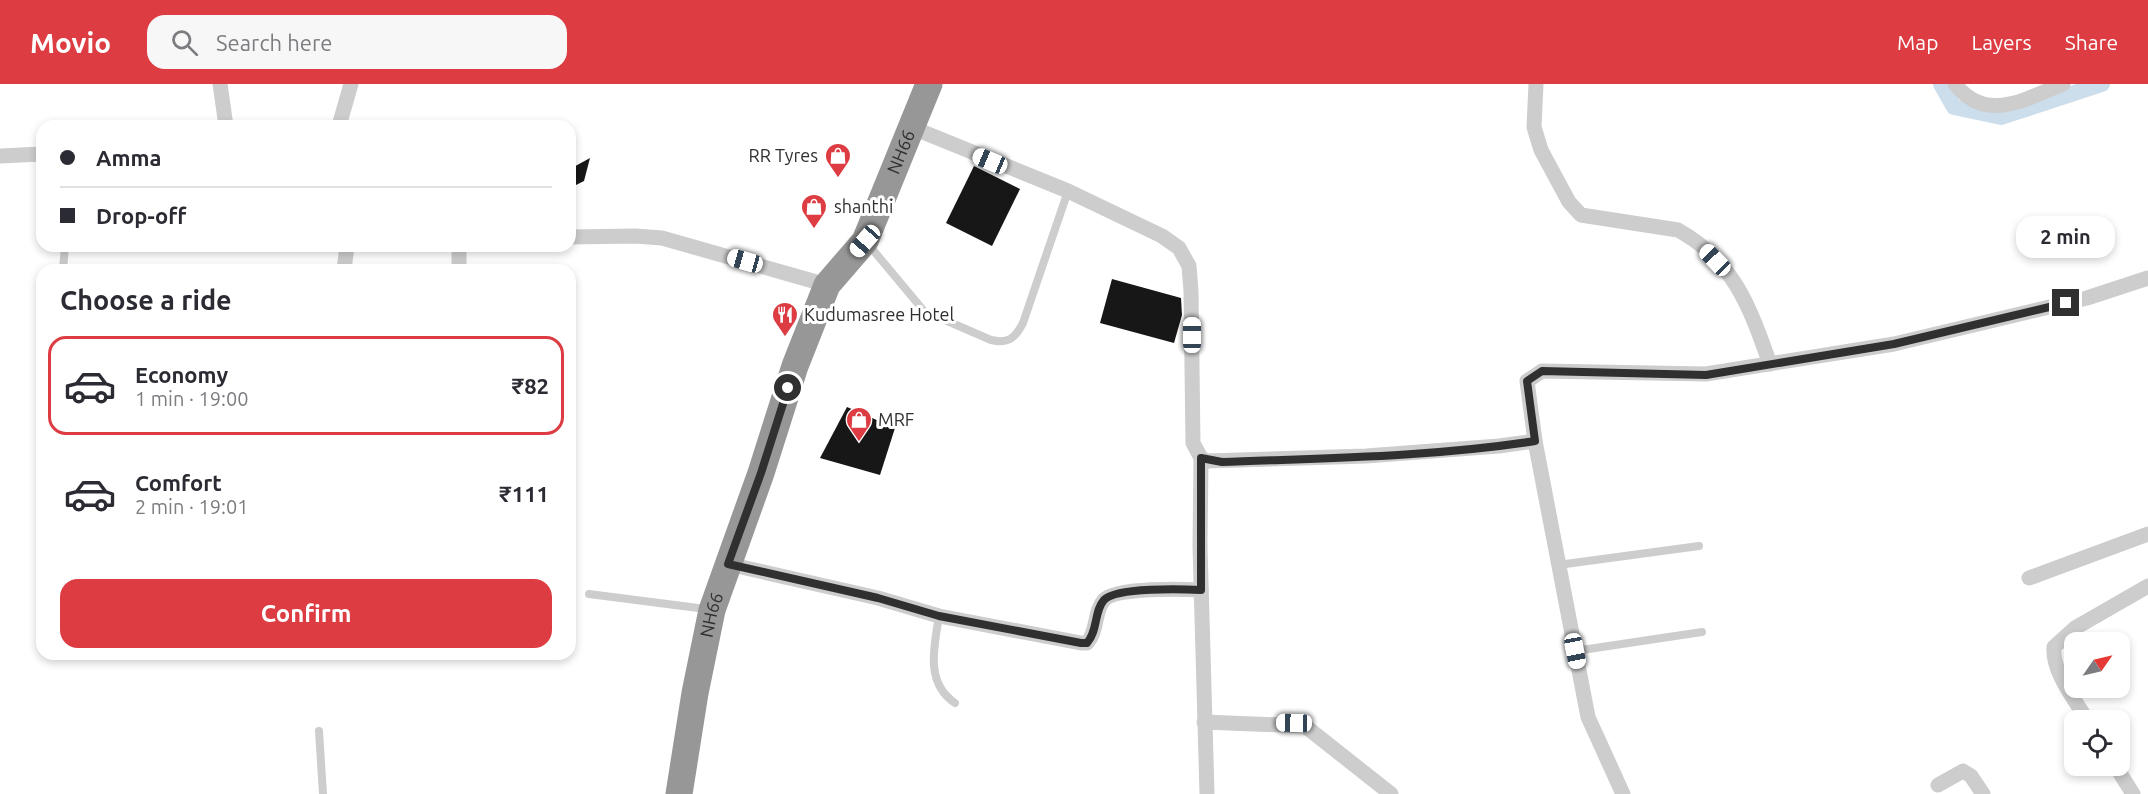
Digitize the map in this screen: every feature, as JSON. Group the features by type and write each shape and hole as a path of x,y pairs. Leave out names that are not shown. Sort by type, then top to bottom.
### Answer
{"highway":[{"name":"NH66","path":"678,794 712,610 761,473 795,366 827,285 865,241 929,84"}],"street":[{"path":"220,84 225,120"},
{"path":"341,120 351,84"},
{"path":"1536,84 1534,127 1541,150 1569,202 1581,215 1678,230 1692,237 1729,274 1741,290 1770,364"},
{"path":"1955,84 1972,102 2001,106 2063,84"},
{"path":"913,128 1068,191 1162,236 1179,248 1189,266 1193,443 1201,458 1201,590 1207,794"},
{"path":"0,156 36,154"},
{"path":"576,237 662,238 827,285"},
{"path":"1618,793 1588,717 1535,441 1527,381 1542,371 1706,375 1894,344 2087,298 2148,278"},
{"path":"1201,458 1222,462 1366,456 1535,441"},
{"path":"2029,578 2148,534"},
{"path":"728,564 878,598 939,616 1081,643 1087,643 1092,638 1101,607 1108,597 1151,589 1201,590"},
{"path":"2081,710 2056,667 2054,646 2075,628 2148,586"},
{"path":"1204,722 1305,726 1391,794"},
{"path":"1938,785 1963,771 1971,776 1983,794"},
{"path":"2122,776 2133,794"}],"lane":[{"path":"865,241 924,311 992,340 1002,342 1010,340 1023,323 1068,191"},
{"path":"1558,565 1699,546"},
{"path":"589,594 712,610"},
{"path":"939,616 934,647 934,672 939,688 955,703"},
{"path":"1575,651 1702,632"},
{"path":"319,731 322,794"}],"building":[{"path":"590,158 584,181 576,185 576,166"},
{"path":"974,166 1020,189 992,246 946,223"},
{"path":"1112,279 1181,298 1182,315 1174,343 1100,323"},
{"name":"MRF","path":"847,407 895,428 880,475 820,458"}],"waterway":[{"path":"1941,84 1954,107 2001,117 2102,84"}],"place":[{"name":"RR Tyres","path":"838,179"},
{"name":"shanthi","path":"814,230"},
{"name":"Kudumasree Hotel","path":"785,338"},
{"name":"MRF","path":"859,443"}],"route":[{"path":"788,388 761,473 728,564 878,598 939,616 1087,643 1092,638 1101,607 1108,597 1151,589 1201,590 1201,458 1207,461 1222,462 1366,456 1535,441 1526,392 1527,381 1533,374 1542,371 1706,375 1894,344 2066,303"}]}
